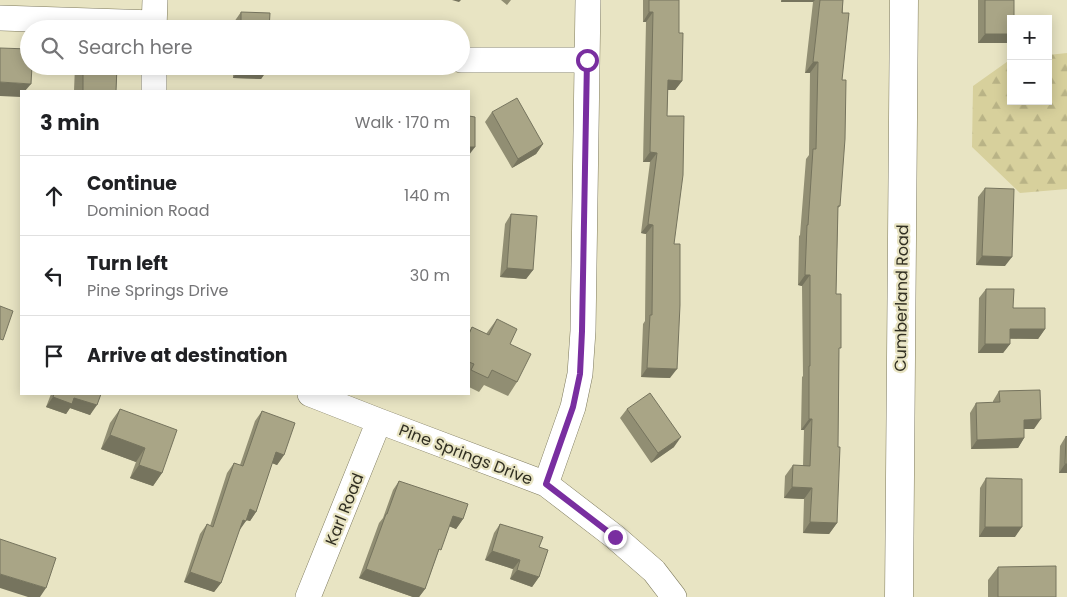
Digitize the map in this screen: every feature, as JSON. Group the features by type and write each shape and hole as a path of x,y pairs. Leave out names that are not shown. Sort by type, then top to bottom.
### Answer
{"main road":[{"name":"Cumberland Road","path":"899,597 904,0"}],"street":[{"path":"546,484 573,407 580,374 588,0"},
{"path":"0,18 154,17"},
{"path":"470,60 587,60"},
{"path":"154,75 154,90"},
{"name":"Pine Springs Drive","path":"313,395 546,484 615,537 654,571 674,597"},
{"name":"Karl Road","path":"308,597 379,421"}],"green space":[{"path":"1067,53 1067,189 1020,193 972,147 973,86 1007,62 1007,105 1052,105 1052,55"}],"building":[{"path":"649,0 679,0 679,33 683,33 682,81 668,80 667,116 684,116 683,175 674,244 680,244 677,369 647,368 650,315 652,315 653,225 648,224 657,153 650,152 653,12 649,12"},
{"path":"820,0 843,0 842,13 849,13 842,80 846,80 845,139 840,206 838,206 836,294 841,294 841,348 839,348 838,447 840,447 837,523 810,522 812,488 792,487 793,465 810,466 812,419 809,419 810,275 805,275 813,149 816,149 818,62 813,62"},
{"path":"985,0 1014,0 1014,15 1007,15 1007,34 985,34"},
{"path":"241,12 270,13 270,20 241,20"},
{"path":"0,48 20,49 20,75 32,75 31,84 0,82"},
{"path":"83,75 117,75 116,90 83,90"},
{"path":"517,98 543,144 518,159 492,112"},
{"path":"470,116 475,117 475,147 470,147"},
{"path":"985,188 1014,189 1012,257 982,256"},
{"path":"511,214 537,216 533,270 507,268"},
{"path":"986,289 1014,289 1013,308 1045,308 1045,329 1010,329 1010,344 985,344"},
{"path":"0,306 13,311 3,340 0,339"},
{"path":"497,319 517,329 510,344 531,354 517,382 492,370 488,378 471,370 474,364 470,362 470,332 472,327 489,335"},
{"path":"1040,390 1041,419 1024,420 1024,438 977,440 976,403 1000,402 999,391"},
{"path":"650,393 681,437 658,453 627,409"},
{"path":"54,395 101,395 97,405 74,398 72,404 53,397"},
{"path":"120,409 177,430 162,473 139,465 145,448 110,435"},
{"path":"262,411 295,423 284,455 276,452 256,512 250,509 246,521 243,520 221,583 190,572 207,524 213,527 234,463 243,466"},
{"path":"1066,436 1067,464 1065,464"},
{"path":"986,478 1022,479 1022,527 985,527"},
{"path":"399,481 468,504 463,519 453,516 425,589 366,569"},
{"path":"500,524 543,537 539,547 548,550 539,577 517,570 520,560 492,551"},
{"path":"0,539 56,558 46,588 0,574"},
{"path":"1056,566 1056,597 998,597 998,567"}],"route":[{"path":"587,60 580,374 573,407 546,484 615,537"}]}
